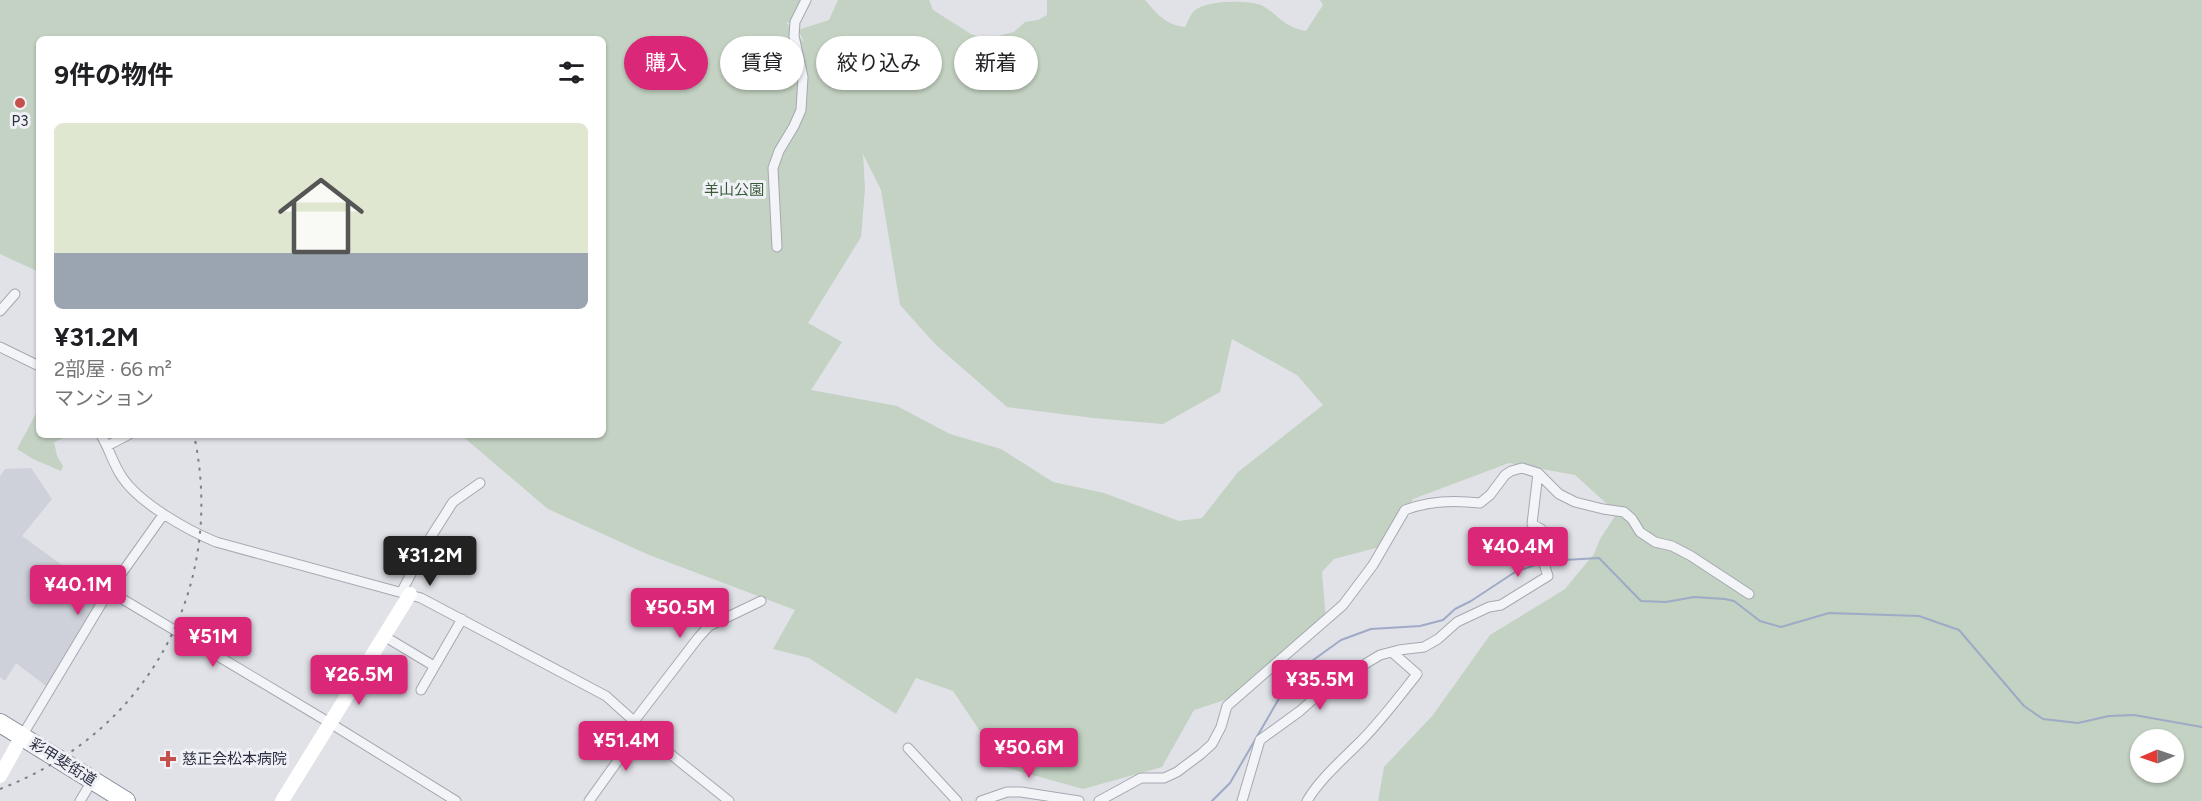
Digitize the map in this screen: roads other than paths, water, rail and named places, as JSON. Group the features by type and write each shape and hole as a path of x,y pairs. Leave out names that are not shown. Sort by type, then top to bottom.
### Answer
{"highway":[{"name":"彩甲斐街道","path":"0,723 126,801"}],"street":[{"path":"777,247 773,168 779,151 801,110 804,77 794,36 795,22 806,0"},
{"path":"0,311 15,294"},
{"path":"0,347 36,365"},
{"path":"103,438 127,484 163,515 193,533 216,542 406,593 462,619 606,696 674,757 729,801"},
{"path":"107,446 122,438"},
{"path":"1100,801 1141,778 1164,778 1177,772 1212,744 1221,727 1227,706 1343,605 1372,566 1405,510 1418,505 1463,501 1480,503 1490,495 1504,475 1511,471 1522,468 1538,473 1559,494 1575,502 1624,512 1632,519 1640,532 1655,542 1672,546 1691,556 1749,594"},
{"path":"1242,801 1260,740 1300,711 1327,687 1380,655 1424,647 1438,639 1457,622 1489,607 1501,605 1548,576 1536,540 1541,529 1532,524 1538,473"},
{"path":"282,801 384,636 406,593 427,543 453,502 480,483"},
{"path":"0,776 110,591 163,515"},
{"path":"110,591 456,801"},
{"path":"589,801 638,723 698,638 709,626 761,601"},
{"path":"421,690 462,619"},
{"path":"384,636 434,666"},
{"path":"1306,801 1344,756 1360,742 1390,708 1417,674 1393,653"},
{"path":"908,748 957,801"},
{"path":"80,801 92,781"},
{"path":"981,801 1007,792 1021,792 1079,801"}],"waterway":[{"path":"1547,561 1599,558 1641,601 1666,602 1694,597 1725,599 1734,601 1760,621 1781,627 1829,613 1919,616 1959,630 2024,706 2043,719 2078,723 2109,716 2134,715 2202,727"},
{"path":"1212,801 1230,783 1284,690 1298,671 1341,640 1371,629 1420,626 1443,620 1455,609 1515,572 1541,563"}],"railway":[{"path":"0,789 52,764 97,732 135,693 164,649 186,600 198,547 201,492 194,438"}],"place":[{"name":"P3","path":"20,103"},
{"name":"慈正会松本病院","path":"168,759"}],"park label":[{"name":"羊山公園","path":"734,190"}]}
